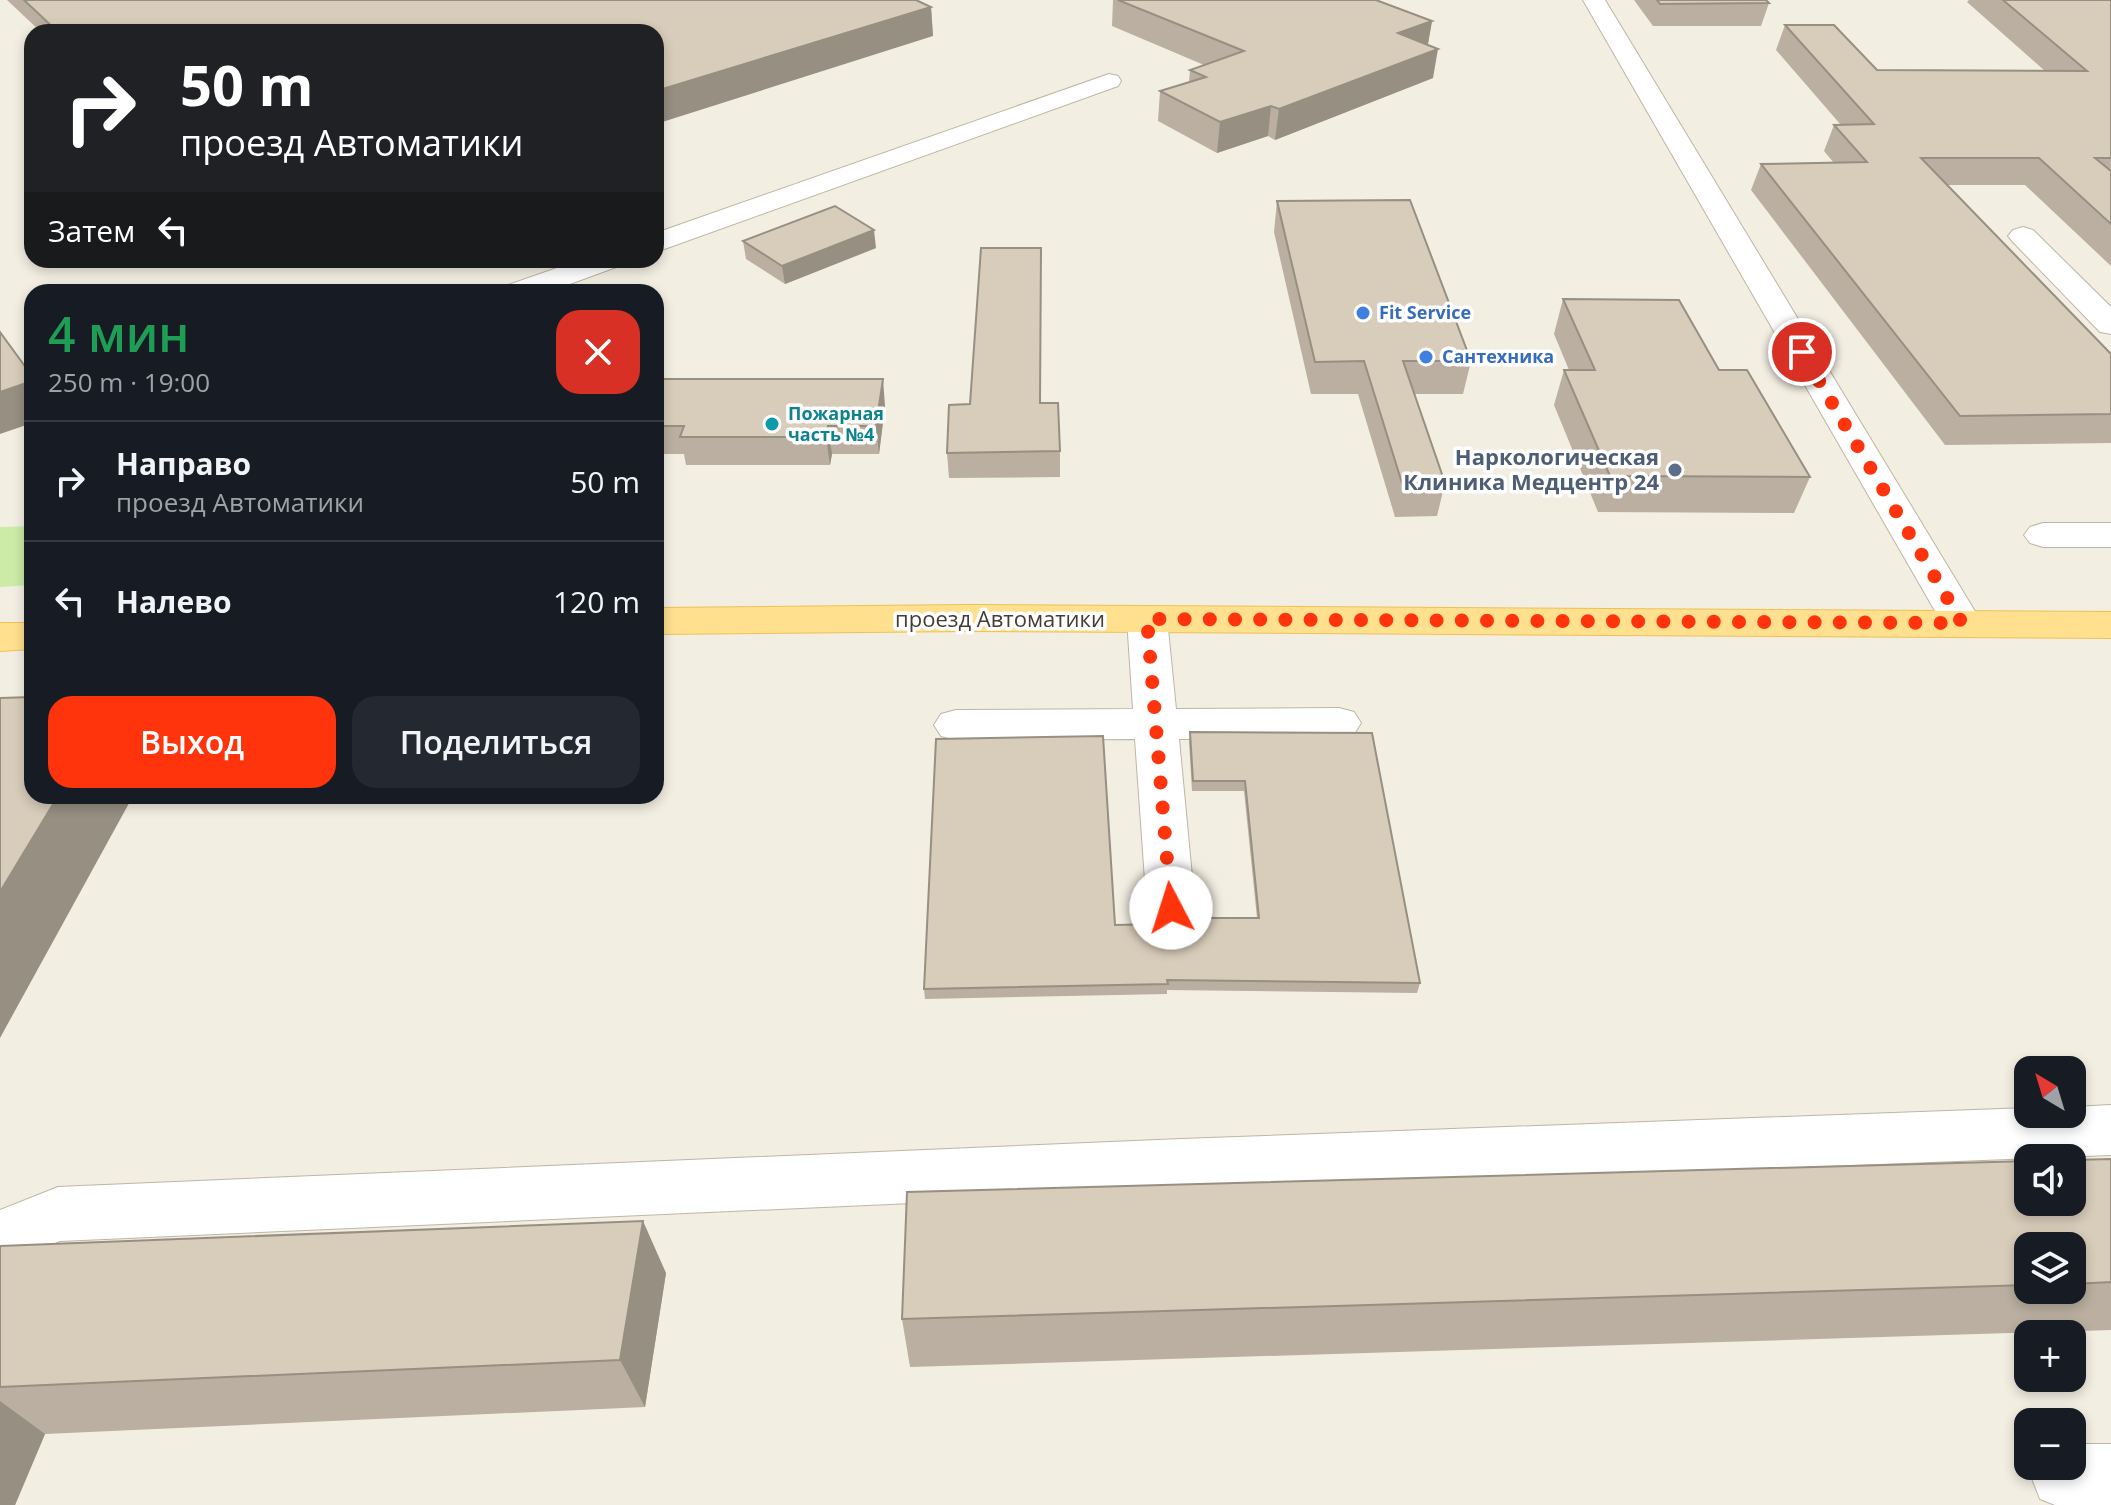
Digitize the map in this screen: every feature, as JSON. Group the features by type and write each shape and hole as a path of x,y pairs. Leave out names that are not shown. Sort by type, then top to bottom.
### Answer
{"main road":[{"name":"проезд Автоматики","path":"664,621 1147,619 2111,625"},
{"path":"0,637 24,636"}],"lane":[{"path":"1594,0 1962,623"},
{"path":"664,240 1109,81"},
{"path":"2023,236 2111,325"},
{"path":"541,284 586,268"},
{"path":"2043,535 2111,535"},
{"path":"1147,619 1171,908"},
{"path":"956,725 1339,723"},
{"path":"0,1238 58,1214 1181,1165 2111,1130"}],"green space":[{"path":"24,526 24,586 0,587 0,527"}],"building":[{"path":"24,0 916,0 931,7 664,89 664,24 50,24"},
{"path":"1118,0 1376,0 1432,21 1398,33 1438,49 1279,109 1271,106 1220,122 1160,91 1206,77 1190,70 1244,51"},
{"path":"1657,0 1766,0 1769,3 1660,4"},
{"path":"2003,0 2111,0 2111,158 2095,158 2111,171 2111,224 2039,158 1921,158 2111,354 2111,414 1960,416 1761,164 1867,162 1834,125 1874,124 1785,25 1834,25 1877,70 2087,71"},
{"name":"Fit Service","path":"1410,200 1471,361 1403,361 1445,483 1402,483 1364,361 1315,362 1277,201"},
{"path":"835,206 874,230 782,266 743,241"},
{"path":"981,248 1041,248 1040,403 1058,403 1060,451 947,453 949,405 970,404"},
{"path":"1563,299 1679,300 1719,370 1747,370 1810,477 1610,476 1564,370 1595,370"},
{"path":"0,332 24,365 24,384 0,392"},
{"path":"664,379 883,379 876,426 828,426 826,437 680,437 684,426 664,426"},
{"path":"24,697 24,804 53,804 0,892 0,698"},
{"path":"1190,732 1372,733 1420,983 1167,980 1168,984 924,989 936,739 1103,736 1115,925 1199,923 1199,918 1259,918 1245,781 1193,781"},
{"path":"2111,1159 2111,1282 2086,1283 2086,1232 2014,1232 2014,1285 902,1319 907,1192 2014,1161 2014,1216 2086,1216 2086,1160"},
{"path":"643,1221 620,1360 0,1387 0,1246"}],"place":[{"name":"Fit Service","path":"1363,313"},
{"name":"Сантехника","path":"1426,357"},
{"name":"Пожарная часть №4","path":"772,424"},
{"name":"Наркологическая Клиника Медцентр 24","path":"1675,470"}],"route":[{"path":"1171,908 1147,619 1962,623 1802,352"}]}
